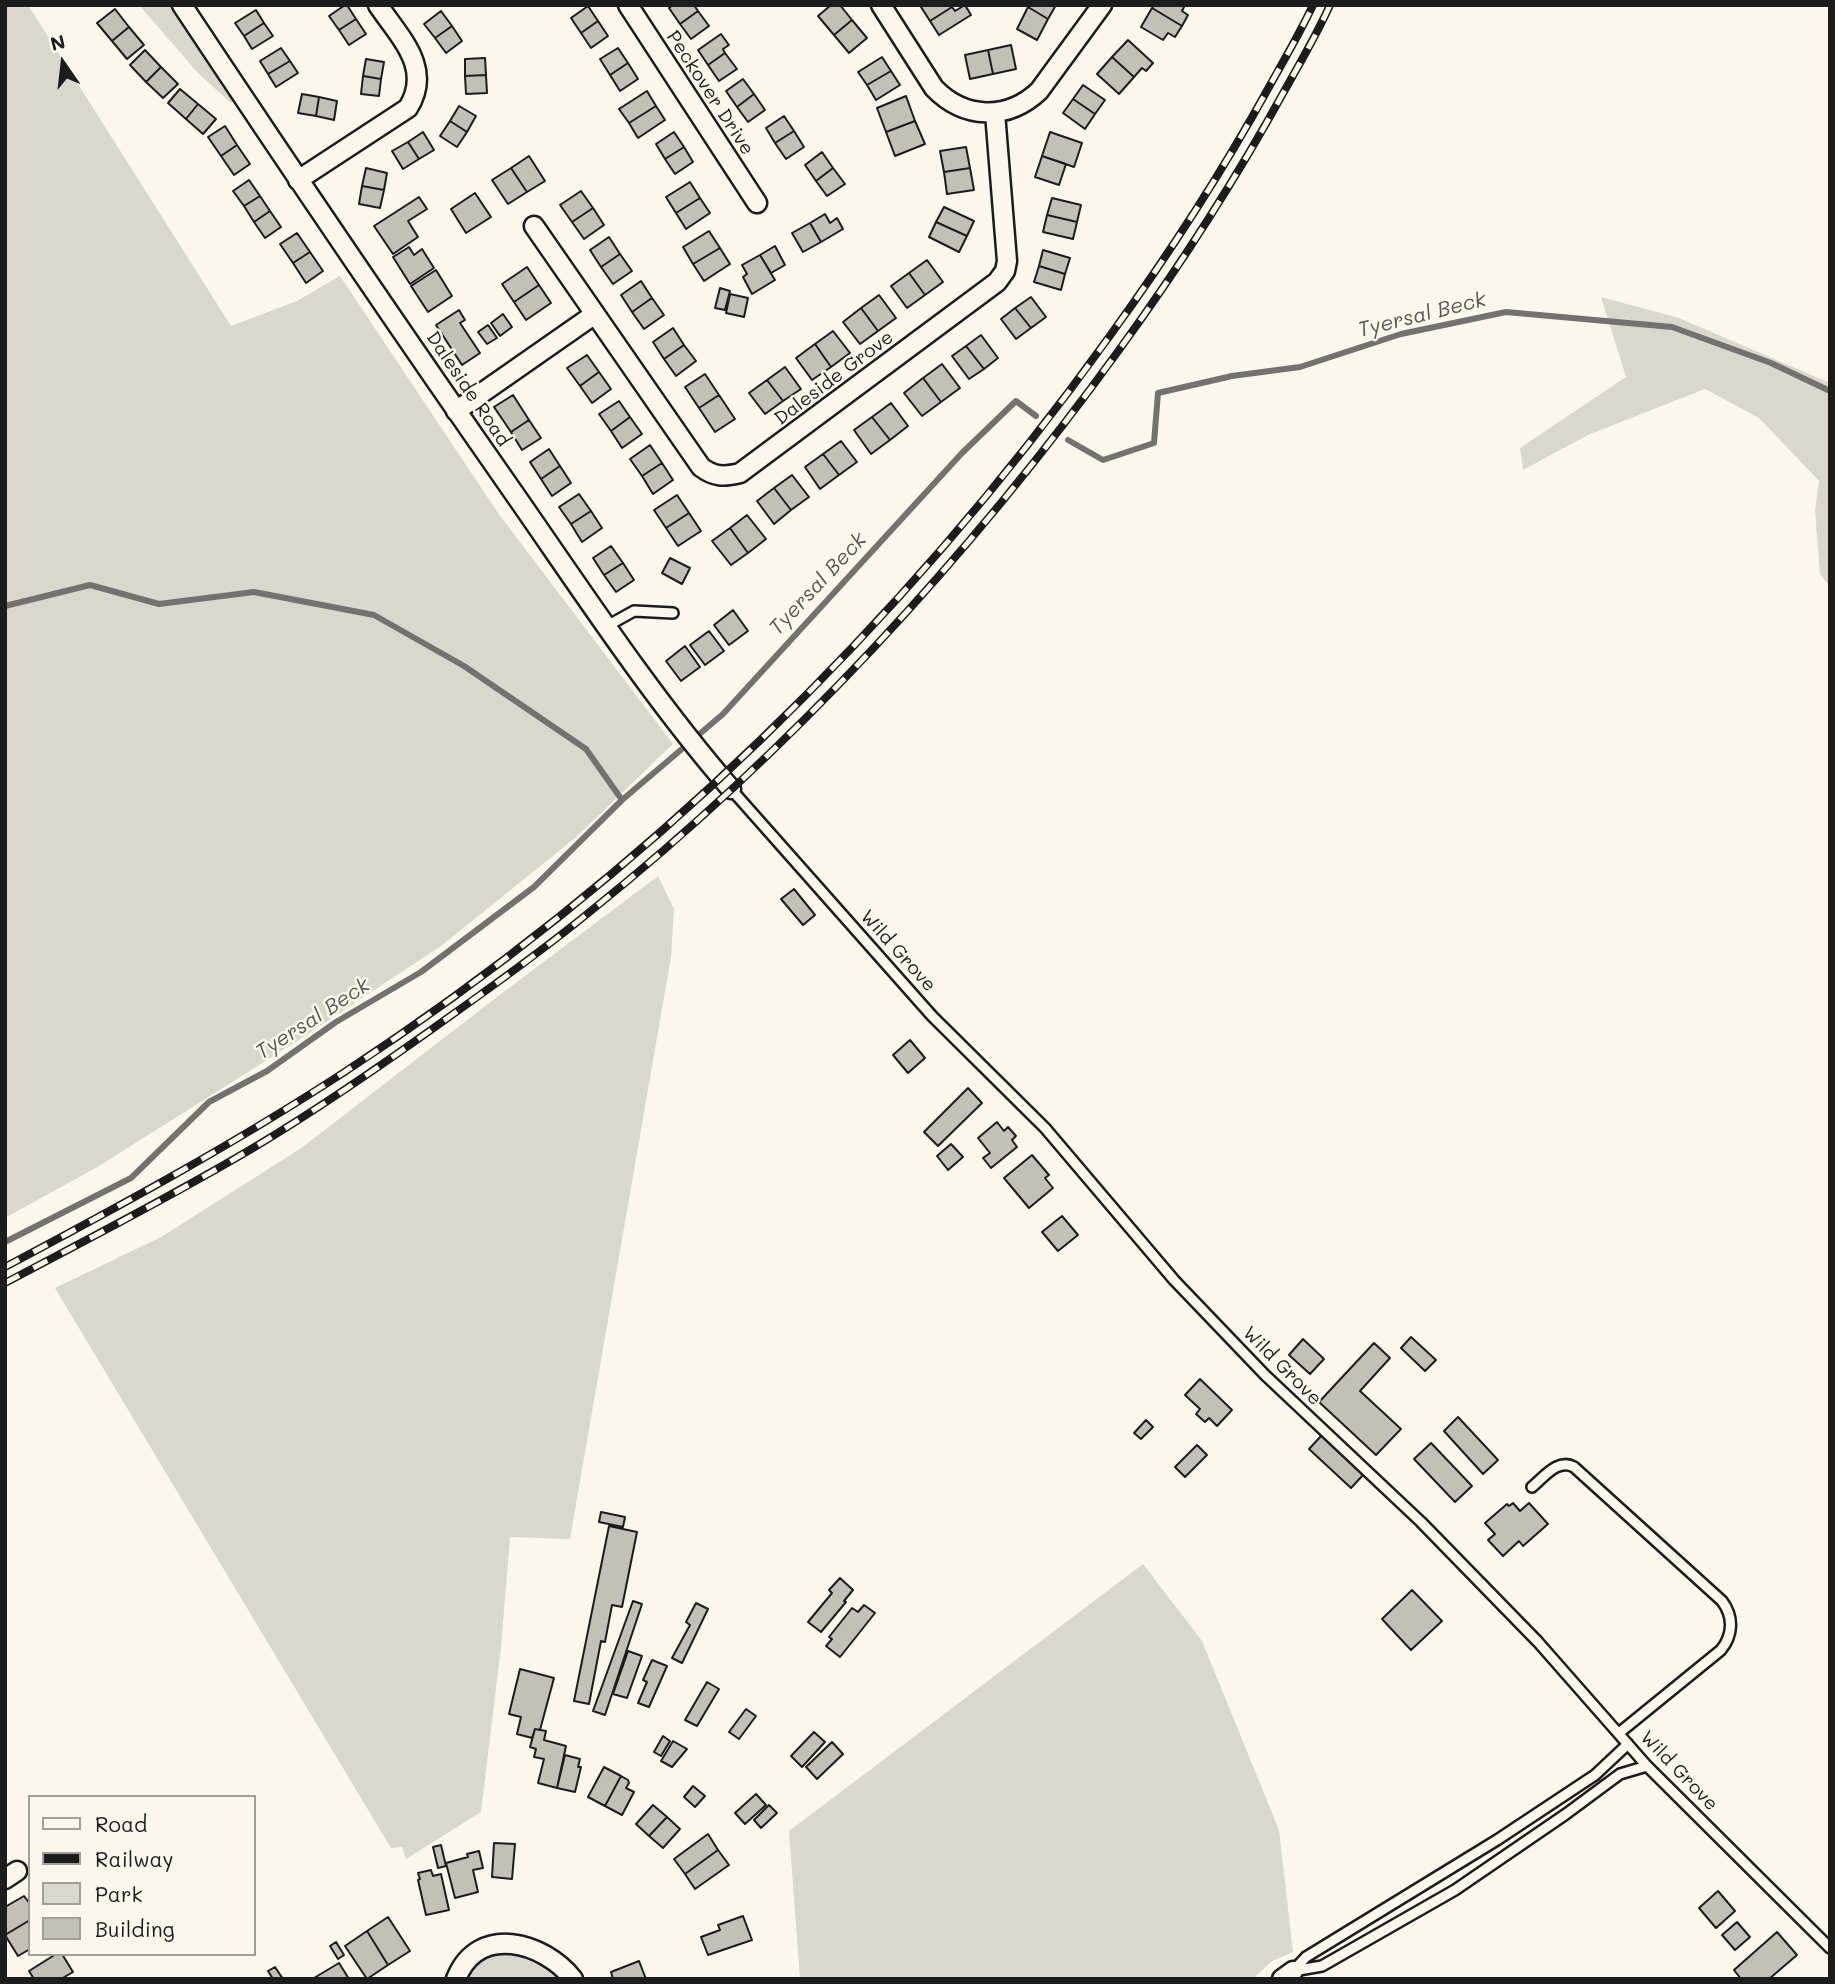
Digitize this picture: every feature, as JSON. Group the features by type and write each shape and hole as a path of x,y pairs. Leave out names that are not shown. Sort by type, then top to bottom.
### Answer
{"street":[{"name":"Daleside Road","path":"181,5 456,411 607,626 731,789"},
{"path":"299,180 408,108 416,95 418,82 414,59 378,5"},
{"name":"Peckover Drive","path":"628,5 757,203"},
{"path":"881,5 934,89 945,100 975,113 995,113 1012,109 1030,100 1102,5"},
{"name":"Daleside Grove","path":"534,226 701,467 711,475 740,473 997,282 1005,271 1006,238 995,113"},
{"path":"456,411 595,314"},
{"path":"456,1979 475,1953 486,1947 505,1943 542,1953 556,1960 573,1979"}],"lane":[{"path":"607,626 634,611 673,613"},
{"name":"Wild Grove","path":"731,789 932,1016 1045,1128 1174,1280 1265,1375 1421,1522 1538,1642 1647,1766 1830,1948"},
{"path":"1532,1486 1561,1464 1574,1467 1721,1601 1730,1615 1730,1631 1721,1650 1619,1733"},
{"path":"1288,1975 1306,1956 1497,1840 1595,1775 1629,1744"},
{"path":"1288,1975 1322,1966 1455,1890 1620,1774 1647,1766"}],"green space":[{"path":"5,5 28,5 231,326 297,301 340,276 498,513 673,744 575,838 441,946 99,1166 5,1218"},
{"path":"139,5 170,5 234,101 231,103 198,73"},
{"path":"1601,297 1679,318 1830,383 1830,587 1820,574 1815,510 1819,481 1759,418 1705,389 1588,435 1523,470 1520,448 1626,377"},
{"path":"658,876 674,909 671,957 570,1539 510,1537 501,1647 481,1812 406,1859 402,1847 391,1848 55,1288 161,1237 300,1149"},
{"path":"1143,1564 1202,1641 1279,1830 1293,1952 1272,1961 1253,1979 800,1979 789,1831"},
{"path":"501,1953 535,1959 564,1979 466,1979 480,1962"}],"building":[{"path":"345,5 356,19 339,30 329,16"},
{"path":"673,5 694,5 698,11 680,24 669,8"},
{"path":"831,5 840,5 852,20 834,35 818,16"},
{"path":"965,5 971,15 939,35 930,21 952,7 955,11"},
{"path":"1056,5 1048,19 1028,7"},
{"path":"1154,5 1185,5 1182,11 1188,15 1182,26 1152,8"},
{"path":"588,6 598,21 581,33 571,18"},
{"path":"921,7 952,7 930,21"},
{"path":"1028,7 1048,19 1037,40 1017,29"},
{"path":"1152,8 1182,26 1175,37 1168,33 1163,40 1141,27"},
{"path":"115,9 129,27 112,41 97,23"},
{"path":"256,10 264,23 244,36 235,23"},
{"path":"441,11 452,26 435,38 424,24"},
{"path":"698,11 709,26 691,39 680,24"},
{"path":"356,19 366,34 349,45 339,30"},
{"path":"852,20 867,38 849,53 834,35"},
{"path":"598,21 608,36 591,48 581,33"},
{"path":"264,23 273,36 252,49 244,36"},
{"path":"452,26 462,41 446,53 435,38"},
{"path":"129,27 144,45 127,59 112,41"},
{"path":"721,34 729,45 723,49 725,53 708,65 698,50"},
{"path":"1128,40 1153,63 1146,71 1142,68 1134,77 1112,57"},
{"path":"1011,45 1016,69 993,74 988,50"},
{"path":"281,48 290,61 268,74 260,61"},
{"path":"618,48 628,63 610,75 600,59"},
{"path":"145,50 161,67 146,82 130,65"},
{"path":"988,50 993,74 970,79 965,55"},
{"path":"725,53 737,69 719,81 708,65"},
{"path":"882,57 891,71 867,85 858,72"},
{"path":"1112,57 1134,77 1119,94 1097,74"},
{"path":"485,58 486,75 465,76 465,59"},
{"path":"366,59 384,62 381,79 363,76"},
{"path":"290,61 298,73 276,87 268,74"},
{"path":"628,63 638,79 620,91 610,75"},
{"path":"161,67 178,84 163,98 146,82"},
{"path":"891,71 900,85 876,100 867,85"},
{"path":"486,75 487,93 466,94 465,76"},
{"path":"363,76 381,79 379,96 361,94"},
{"path":"743,79 754,94 737,107 726,91"},
{"path":"1083,85 1105,100 1095,114 1073,99"},
{"path":"180,89 198,104 186,119 168,103"},
{"path":"647,91 656,106 629,123 619,109"},
{"path":"302,94 319,97 316,116 298,113"},
{"path":"754,94 765,110 748,122 737,107"},
{"path":"906,96 915,121 886,132 877,108"},
{"path":"319,97 337,101 334,120 316,116"},
{"path":"1073,99 1095,114 1085,129 1063,113"},
{"path":"198,104 216,119 203,134 186,119"},
{"path":"459,106 476,116 467,132 450,121"},
{"path":"656,106 665,120 638,138 629,123"},
{"path":"784,116 794,131 775,143 766,128"},
{"path":"450,121 467,132 457,147 440,136"},
{"path":"915,121 925,144 895,156 886,132"},
{"path":"225,126 237,145 221,156 208,137"},
{"path":"794,131 804,147 786,159 775,143"},
{"path":"423,132 434,150 419,159 408,142"},
{"path":"674,132 684,147 665,159 656,144"},
{"path":"1050,132 1082,143 1074,167 1042,156"},
{"path":"408,142 419,159 403,169 392,151"},
{"path":"237,145 250,164 234,175 221,156"},
{"path":"684,147 693,162 675,174 665,159"},
{"path":"966,147 970,168 944,172 940,151"},
{"path":"822,152 833,168 816,181 805,165"},
{"path":"529,156 545,181 527,192 511,168"},
{"path":"1042,156 1066,164 1059,185 1035,177"},
{"path":"366,168 387,173 384,190 362,186"},
{"path":"511,168 527,192 508,204 492,180"},
{"path":"833,168 845,184 827,196 816,181"},
{"path":"970,168 974,190 947,194 944,172"},
{"path":"249,180 260,196 244,206 233,191"},
{"path":"690,182 700,198 676,213 666,197"},
{"path":"362,186 384,190 380,208 359,204"},
{"path":"581,191 593,208 572,222 560,205"},
{"path":"475,193 491,217 466,233 451,209"},
{"path":"260,196 270,211 254,222 244,206"},
{"path":"419,197 427,209 408,221 418,237 393,254 374,226"},
{"path":"700,198 710,213 686,229 676,213"},
{"path":"1052,198 1081,205 1077,222 1047,215"},
{"path":"944,207 974,221 967,236 936,222"},
{"path":"593,208 604,225 584,239 572,222"},
{"path":"270,211 281,227 265,238 254,222"},
{"path":"825,214 830,223 837,218 843,229 821,242 810,223"},
{"path":"1047,215 1077,222 1073,239 1043,232"},
{"path":"936,222 967,236 959,252 929,237"},
{"path":"810,223 821,242 803,252 792,233"},
{"path":"709,231 720,248 693,264 683,247"},
{"path":"297,233 310,252 293,263 280,244"},
{"path":"609,237 620,254 601,267 590,250"},
{"path":"775,246 785,265 771,273 760,255"},
{"path":"409,247 414,255 422,249 434,268 410,284 393,257"},
{"path":"720,248 730,264 704,281 693,264"},
{"path":"1043,250 1070,258 1065,274 1039,266"},
{"path":"310,252 323,271 306,283 293,263"},
{"path":"620,254 632,271 613,284 601,267"},
{"path":"760,255 775,280 752,294 743,277 747,274 742,265"},
{"path":"927,260 943,282 925,295 909,273"},
{"path":"1039,266 1065,274 1061,290 1034,282"},
{"path":"527,267 539,285 514,302 502,284"},
{"path":"436,270 452,296 428,312 411,286"},
{"path":"909,273 925,295 907,308 891,286"},
{"path":"641,281 652,298 632,312 621,295"},
{"path":"539,285 551,303 526,320 514,302"},
{"path":"720,288 730,291 725,310 715,308"},
{"path":"730,294 748,298 744,317 726,313"},
{"path":"879,295 896,318 878,331 861,308"},
{"path":"1031,297 1046,317 1031,328 1015,308"},
{"path":"652,298 664,315 644,329 632,312"},
{"path":"861,308 878,331 860,344 843,322"},
{"path":"1015,308 1031,328 1016,339 1001,319"},
{"path":"459,310 465,320 460,323 480,353 462,365 436,325"},
{"path":"503,314 512,327 500,336 491,323"},
{"path":"488,325 497,338 487,344 478,332"},
{"path":"673,328 684,345 664,359 653,342"},
{"path":"833,331 850,353 831,367 815,344"},
{"path":"981,335 998,358 984,369 966,346"},
{"path":"815,344 831,367 812,380 796,358"},
{"path":"684,345 696,361 676,376 664,359"},
{"path":"966,346 984,369 969,379 952,356"},
{"path":"587,355 599,372 580,386 567,368"},
{"path":"942,364 960,388 941,402 923,378"},
{"path":"785,367 801,389 783,401 767,380"},
{"path":"599,372 611,389 592,403 580,386"},
{"path":"705,374 719,395 699,408 685,387"},
{"path":"923,378 941,402 922,416 904,393"},
{"path":"767,380 783,401 765,414 749,393"},
{"path":"513,395 529,420 511,432 494,407"},
{"path":"719,395 735,419 715,432 699,408"},
{"path":"619,401 630,417 611,431 599,414"},
{"path":"891,403 908,426 890,440 872,417"},
{"path":"630,417 642,434 622,448 611,431"},
{"path":"872,417 890,440 871,454 854,430"},
{"path":"529,420 541,438 522,450 511,432"},
{"path":"841,441 857,462 839,475 823,454"},
{"path":"650,445 662,463 642,476 630,459"},
{"path":"549,449 560,466 541,479 530,462"},
{"path":"823,454 839,475 820,489 805,467"},
{"path":"662,463 673,480 653,494 642,476"},
{"path":"560,466 571,483 552,496 541,479"},
{"path":"792,475 809,497 791,510 774,488"},
{"path":"774,488 791,510 774,524 757,501"},
{"path":"579,494 591,511 571,524 559,507"},
{"path":"677,495 689,513 666,528 654,510"},
{"path":"591,511 602,528 582,542 571,524"},
{"path":"689,513 701,531 678,546 666,528"},
{"path":"747,515 766,539 748,553 730,528"},
{"path":"730,528 748,553 731,565 712,541"},
{"path":"611,546 623,563 604,575 593,558"},
{"path":"670,558 690,568 682,584 662,573"},
{"path":"623,563 634,580 616,592 604,575"},
{"path":"733,610 748,631 729,645 714,625"},
{"path":"709,631 724,651 705,665 690,645"},
{"path":"685,646 700,667 681,681 666,661"},
{"path":"794,889 815,915 803,925 781,899"},
{"path":"910,1040 925,1058 908,1073 893,1055"},
{"path":"968,1088 982,1103 938,1146 924,1132"},
{"path":"997,1122 1004,1131 1008,1127 1016,1136 1012,1140 1017,1147 991,1168 983,1158 990,1153 978,1138"},
{"path":"951,1144 963,1157 948,1170 937,1156"},
{"path":"1032,1155 1049,1175 1045,1178 1053,1188 1029,1208 1004,1178"},
{"path":"1062,1216 1078,1235 1058,1251 1042,1232"},
{"path":"1411,1337 1436,1360 1425,1371 1401,1348"},
{"path":"1303,1339 1324,1359 1310,1374 1289,1355"},
{"path":"1374,1343 1390,1358 1360,1391 1401,1429 1376,1455 1319,1402"},
{"path":"1200,1379 1232,1410 1217,1426 1209,1418 1205,1422 1196,1414 1200,1409 1185,1395"},
{"path":"1458,1417 1498,1460 1483,1474 1444,1431"},
{"path":"1146,1420 1153,1427 1141,1439 1134,1433"},
{"path":"1322,1435 1364,1474 1351,1488 1309,1449"},
{"path":"1431,1443 1472,1486 1455,1502 1414,1459"},
{"path":"1197,1445 1207,1455 1185,1477 1175,1467"},
{"path":"1513,1503 1520,1511 1529,1503 1548,1524 1523,1546 1519,1541 1503,1556 1488,1540 1495,1534 1485,1523 1507,1504 1509,1506"},
{"path":"601,1512 625,1517 623,1527 599,1522"},
{"path":"609,1526 637,1532 622,1607 612,1605 605,1642 601,1641 589,1704 574,1701"},
{"path":"840,1578 853,1590 821,1632 808,1622 832,1593 829,1590"},
{"path":"1412,1590 1442,1621 1411,1650 1382,1619"},
{"path":"633,1601 642,1604 605,1715 593,1711"},
{"path":"696,1603 708,1609 682,1663 672,1658 690,1625 686,1622"},
{"path":"864,1605 875,1613 840,1657 826,1646 832,1639 829,1637 852,1608 858,1612"},
{"path":"628,1651 642,1656 627,1698 613,1694"},
{"path":"652,1660 667,1666 649,1707 638,1703 647,1682 643,1680"},
{"path":"520,1669 554,1678 540,1730 535,1729 532,1738 517,1734 521,1717 509,1714"},
{"path":"707,1682 719,1689 697,1726 685,1720"},
{"path":"746,1709 756,1716 739,1739 729,1732"},
{"path":"535,1729 546,1731 544,1740 566,1746 557,1788 538,1783 544,1759 534,1757 536,1749 530,1747"},
{"path":"814,1732 825,1742 802,1767 791,1756"},
{"path":"663,1736 670,1741 661,1756 654,1752"},
{"path":"673,1741 687,1749 672,1767 661,1761"},
{"path":"832,1742 843,1754 817,1779 806,1767"},
{"path":"565,1755 580,1759 578,1767 581,1767 575,1792 557,1788"},
{"path":"604,1767 621,1776 605,1806 588,1797"},
{"path":"621,1776 628,1780 626,1788 634,1792 622,1815 605,1806"},
{"path":"693,1786 705,1796 695,1807 684,1797"},
{"path":"756,1794 766,1805 745,1824 735,1813"},
{"path":"653,1805 667,1817 649,1836 636,1824"},
{"path":"769,1805 777,1813 761,1828 754,1820"},
{"path":"667,1817 680,1829 663,1848 649,1836"},
{"path":"708,1834 718,1850 685,1874 674,1859"},
{"path":"494,1843 515,1844 512,1879 492,1877"},
{"path":"441,1845 446,1866 438,1868 433,1847"},
{"path":"718,1850 729,1865 695,1889 685,1874"},
{"path":"479,1851 483,1868 473,1870 478,1892 455,1898 446,1863"},
{"path":"431,1870 433,1876 441,1874 449,1910 426,1915 418,1873"},
{"path":"1718,1891 1735,1911 1716,1928 1699,1908"},
{"path":"24,1896 28,1901 28,1921 5,1935 5,1907"},
{"path":"743,1916 752,1940 708,1955 701,1937 720,1930 718,1925"},
{"path":"388,1917 410,1951 388,1965 367,1931"},
{"path":"28,1921 28,1950 18,1956 5,1935"},
{"path":"1737,1922 1750,1937 1735,1950 1722,1935"},
{"path":"367,1931 388,1965 367,1979 345,1946"},
{"path":"1777,1932 1797,1955 1769,1979 1741,1979 1734,1970"},
{"path":"336,1942 344,1955 338,1959 330,1946"},
{"path":"53,1956 63,1956 73,1972 61,1979 34,1979 29,1971"},
{"path":"639,1961 646,1979 613,1979 611,1972"},
{"path":"339,1963 349,1979 314,1978"},
{"path":"275,1967 283,1979 273,1979 268,1971"}],"waterway":[{"name":"Tyersal Beck","path":"1068,440 1103,460 1154,443 1158,393 1232,376 1300,367 1401,334 1506,312 1672,327 1771,363 1830,391"},
{"name":"Tyersal Beck","path":"5,1242 131,1178 209,1102 267,1071 336,1022 421,972 534,887 622,800 723,714 962,453 1016,401 1036,416"},
{"name":"Tyersal Beck","path":"5,606 90,585 159,604 254,592 374,615 464,666 586,749 622,800"}],"railway":[{"path":"5,1267 134,1198 260,1125 343,1073 453,997 560,916 662,831 760,740 854,645 944,546 1029,444 1109,337 1213,183 1313,5"},
{"path":"5,1283 222,1166 352,1085 557,938 665,849 737,784 874,648 1002,502 1062,427 1142,318 1207,222 1267,122 1330,5"}]}
